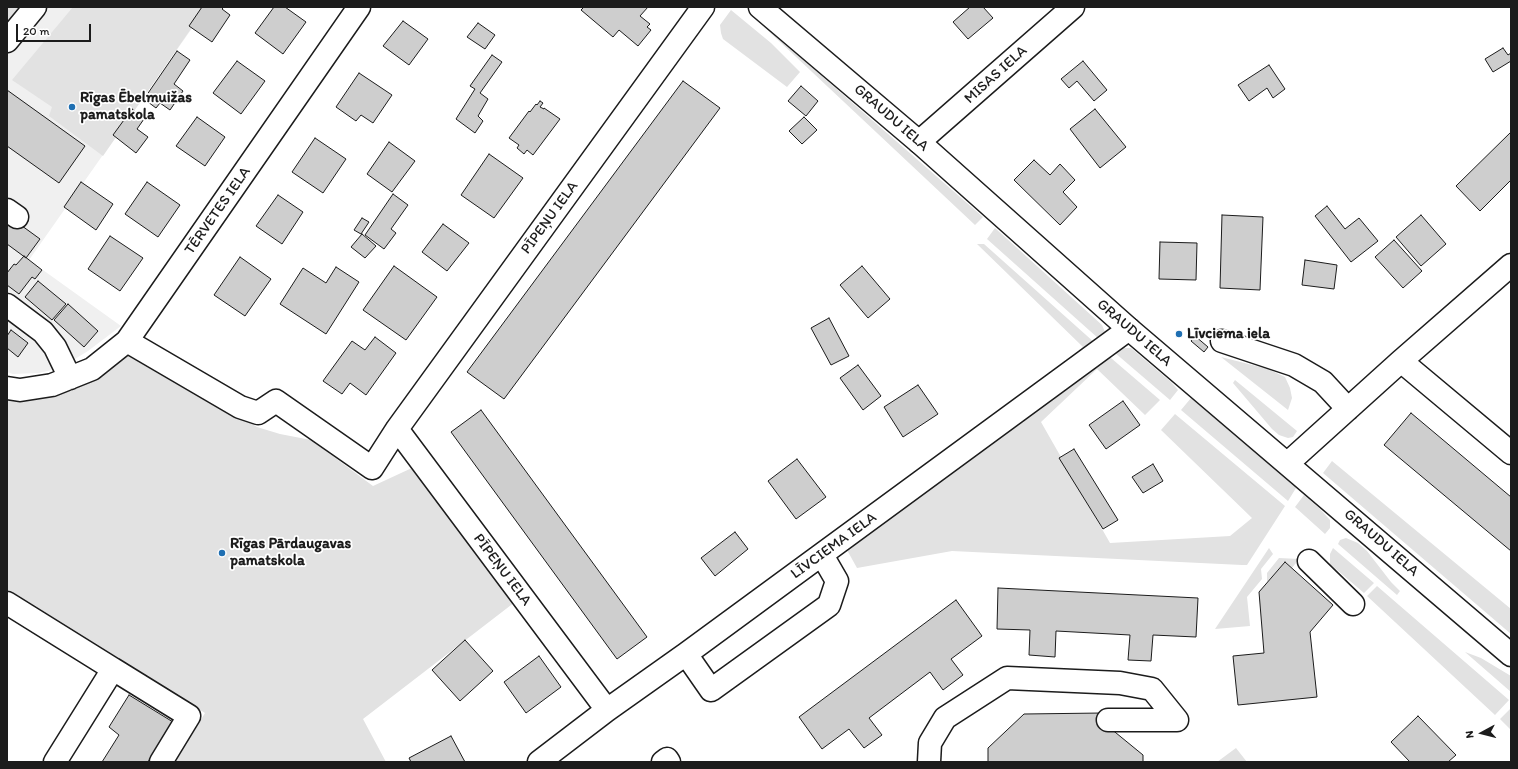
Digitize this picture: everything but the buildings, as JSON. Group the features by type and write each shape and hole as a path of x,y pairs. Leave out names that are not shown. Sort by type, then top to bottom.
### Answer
{"street":[{"path":"7,41 35,7"},
{"name":"TĒRVETES IELA","path":"7,388 20,390 61,382 92,369 127,341 359,7"},
{"name":"PĪPEŅU IELA","path":"127,341 240,407 258,413 276,401 372,468 397,429 703,7"},
{"name":"GRAUDU IELA","path":"760,7 919,142 1129,329 1288,463 1511,655"},
{"name":"MISAS IELA","path":"919,142 1073,7"},
{"path":"1288,463 1401,361 1511,265"},
{"path":"7,305 43,332 55,347 61,382"},
{"name":"LĪVCIEMA IELA","path":"539,762 607,710 822,555 1129,329"},
{"path":"1222,341 1294,365 1323,382 1348,409"},
{"path":"1401,361 1511,453"},
{"name":"PĪPEŅU IELA","path":"397,429 607,710"},
{"path":"686,654 711,690 829,605 837,581 822,555"},
{"path":"1309,561 1353,604"},
{"path":"7,603 189,716 161,762"},
{"path":"55,762 113,669"},
{"path":"929,762 930,743 945,718 1007,678 1120,683 1152,689 1177,720 1108,720"},
{"path":"663,762 667,759 669,762"}],"shaded area":[{"name":"Rīgas Ēbelmuižas pamatskola","path":"7,7 207,7 29,260 121,326 88,351 60,368 39,373 13,374 7,372"},
{"path":"7,7 26,7 7,30"},
{"path":"73,7 206,7 103,156 49,116 52,107 12,80"},
{"path":"731,10 771,43 800,72 787,87 723,39 720,25"},
{"path":"761,23 983,217 975,225"},
{"path":"995,228 1102,325 1105,332 1099,339 987,239"},
{"path":"977,244 984,244 1095,343 1081,353 1079,350 1083,347"},
{"name":"Rīgas Pārdaugavas pamatskola","path":"129,346 257,427 280,434 311,440 373,486 414,467 515,602 363,719 386,762 175,762 205,713 7,590 7,395"},
{"path":"1120,348 1131,348 1171,382 1178,390 1170,400 1114,352"},
{"path":"1106,357 1111,358 1160,400 1145,415 1097,369 1041,422 1110,543 1230,536 1252,518 1161,430 1175,414 1285,506 1247,565 952,551 857,568 847,550"},
{"path":"1221,357 1268,369 1285,377 1290,388 1292,398 1288,410"},
{"path":"1235,380 1297,431 1293,437 1288,438 1279,435 1272,429 1233,383"},
{"path":"1191,398 1296,488 1288,501 1181,410"},
{"path":"1332,461 1511,609 1511,634 1323,473"},
{"path":"1304,495 1330,520 1330,528 1325,534 1295,507"},
{"path":"1346,538 1358,543 1367,551 1391,582 1400,591 1397,595 1338,544 1340,540"},
{"path":"1269,548 1273,554 1261,569 1262,579 1247,597 1250,626 1215,629"},
{"path":"1333,548 1374,583 1364,593 1330,564 1330,554"},
{"path":"1279,558 1299,559 1292,568 1285,562 1267,582 1267,573"},
{"path":"1377,586 1509,700 1495,715 1367,596"},
{"path":"1465,652 1481,658 1511,676 1511,692"},
{"path":"1511,708 1511,730 1500,719"},
{"path":"1236,748 1247,762 1217,762"}],"place":[{"name":"Rīgas Ēbelmuižas pamatskola","path":"72,107"},
{"name":"Līvciema iela","path":"1179,334"},
{"name":"Rīgas Pārdaugavas pamatskola","path":"222,553"}]}
